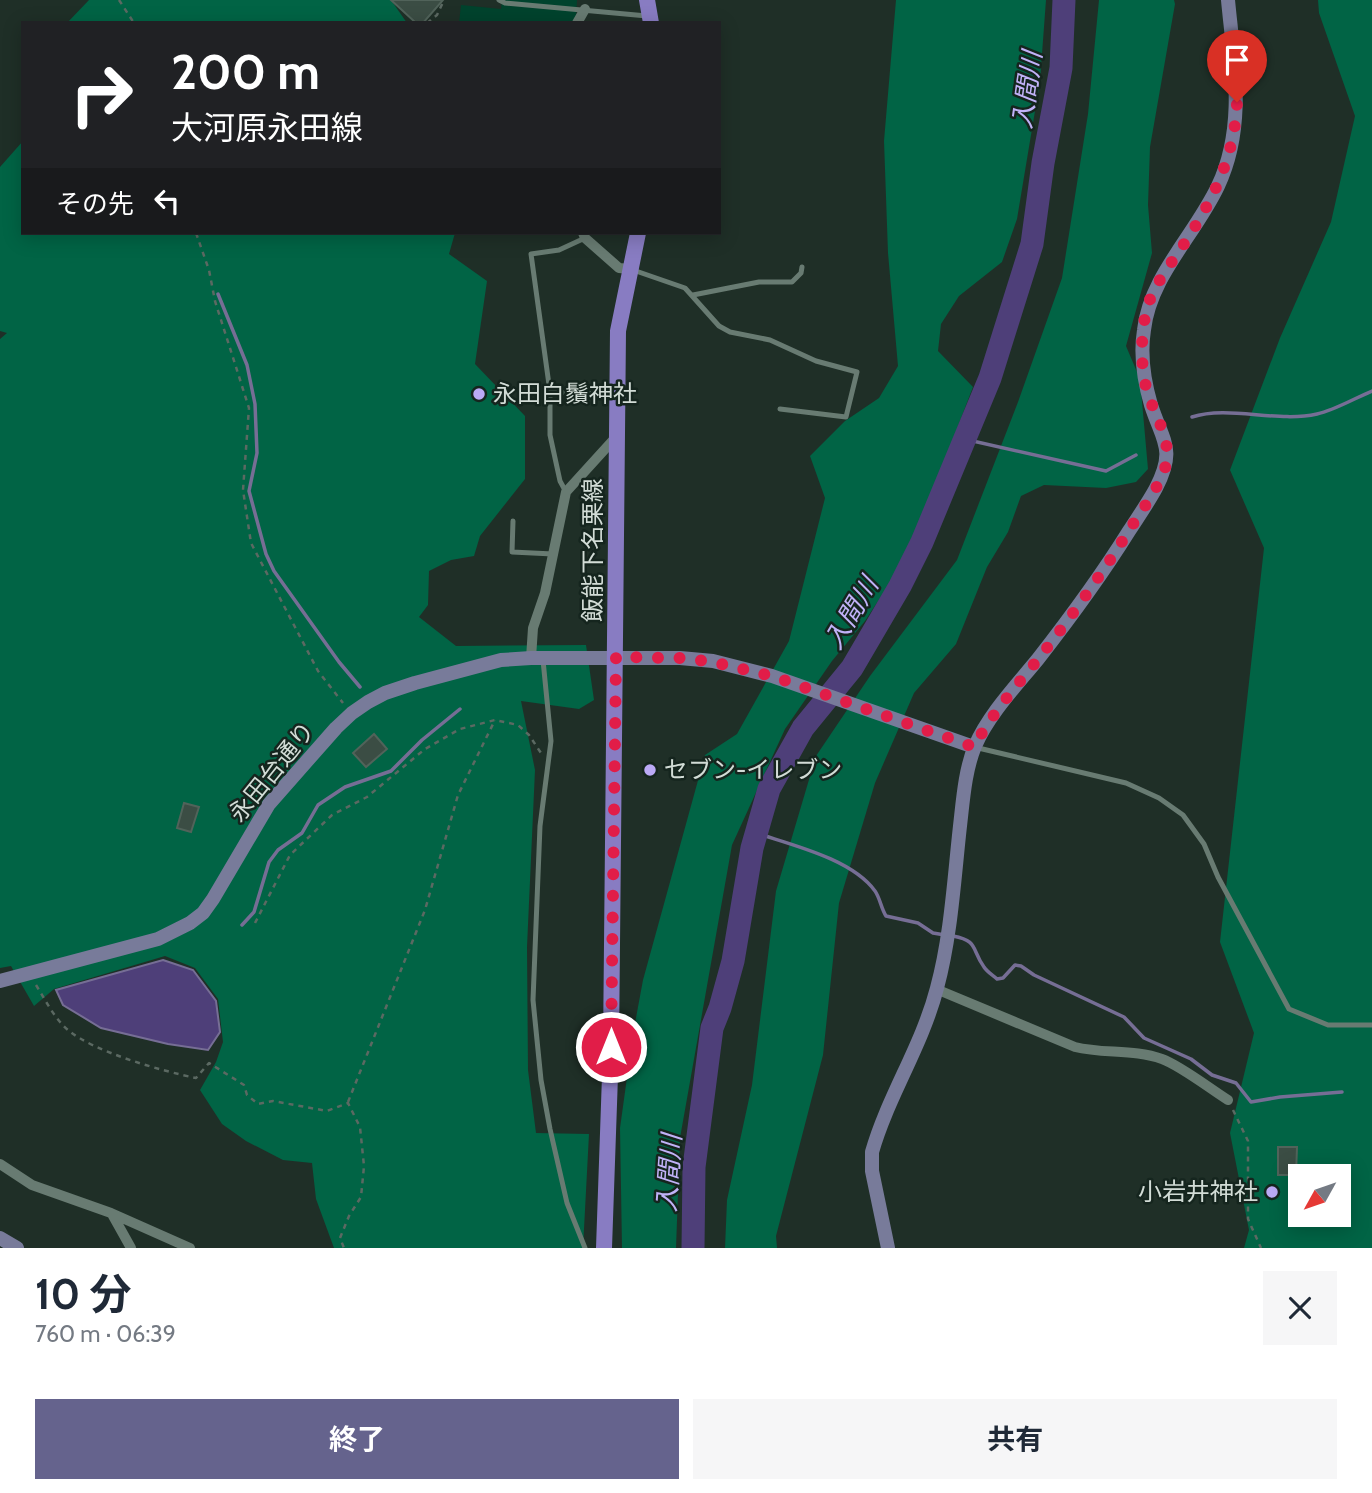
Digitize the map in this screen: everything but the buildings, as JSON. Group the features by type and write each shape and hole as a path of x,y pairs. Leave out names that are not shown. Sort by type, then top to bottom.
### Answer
{"main road":[{"name":"飯能下名栗線","path":"604,1248 611,1047 618,331 638,235"}],"street":[{"path":"888,1248 872,1171 872,1152 921,1038 936,989 949,922 964,794 974,747 993,717 1077,610 1155,490 1166,466 1166,442 1145,383 1143,331 1148,307 1158,284 1198,223 1226,167 1236,123 1237,102 1228,0"},
{"path":"578,21 585,9"},
{"path":"584,235 619,268 630,269"},
{"path":"537,658 533,628 545,593 566,492 616,438"},
{"name":"永田台通り","path":"0,981 158,939 190,923 203,913 269,804 352,713 368,702 415,683 482,663 537,658 616,657 680,658 713,662 772,676 974,747"},
{"path":"936,989 1074,1047 1163,1059 1228,1100"},
{"path":"0,1164 32,1185 111,1213 190,1248"},
{"path":"111,1213 131,1248"},
{"path":"0,1238 17,1248"}],"lane":[{"path":"499,0 505,3 649,13"},
{"path":"566,492 560,481 550,435 550,393 531,254 559,250 584,235"},
{"path":"693,295 760,282 792,282 802,273 802,267"},
{"path":"630,269 685,288 719,326 730,332 770,340 816,361 857,372 846,417 780,409"},
{"path":"550,393 617,395"},
{"path":"513,521 512,552 554,554"},
{"path":"537,658 551,741 540,826 533,1000 541,1080 550,1129 567,1203 585,1248"},
{"path":"974,747 1126,782 1159,797 1183,815 1203,844 1289,1009 1328,1024 1372,1025"}],"path":[{"path":"119,0 133,21"},
{"path":"429,21 444,0"},
{"path":"197,235 249,408 243,490 251,543 318,671 352,713"},
{"path":"255,923 290,855 332,815 367,797 425,750 460,729 495,720 518,725 530,735 538,747 547,769"},
{"path":"29,974 54,1014 69,1030 85,1040 144,1065 196,1078 209,1063 244,1085 247,1095 258,1104 273,1101 327,1111 348,1103 425,910 458,795 495,720"},
{"path":"1228,1100 1248,1141 1248,1219 1261,1248"},
{"path":"345,1248 340,1238 361,1197 364,1166 360,1127 348,1103"}],"green space":[{"path":"89,0 391,0 406,21 69,21"},
{"path":"502,0 577,0 574,21 459,21 461,5 501,9"},
{"path":"896,0 1046,0 1040,81 1017,219 1002,262 959,296 941,324 938,351 973,387 909,554 865,621 832,661 785,729 732,845 680,1138 676,1248 622,1248 620,1128 633,1034 643,980 705,755 737,734 789,641 825,498 810,456 845,421 879,398 898,366 888,253 884,141"},
{"path":"1099,0 1174,0 1175,4 1150,147 1148,205 1152,253 1126,346 1140,379 1148,469 1136,482 1106,488 1044,485 1021,496 1008,532 987,567 956,644 914,693 875,783 839,903 823,1055 776,1236 777,1248 725,1248 727,1200 752,1085 776,891 816,756 870,676 957,560 1018,402 1062,278 1088,114"},
{"path":"1318,0 1372,0 1372,1248 1244,1248 1249,1230 1230,1133 1254,1033 1220,942 1264,548 1230,470 1280,338 1331,222 1355,116 1319,13"},
{"path":"21,143 21,235 454,235 449,254 487,281 475,364 525,416 525,479 480,536 474,556 451,560 429,571 428,605 419,617 456,646 586,645 594,700 579,709 521,701 535,770 527,947 528,1070 536,1133 589,1134 583,1248 334,1248 316,1199 312,1163 283,1160 246,1141 222,1124 200,1090 216,1062 223,1042 218,999 195,968 165,956 54,989 34,1006 11,966 0,968 0,339 7,333 0,331 0,167"}],"shaded area":[{"path":"163,960 193,970 216,1001 220,1032 208,1050 168,1044 101,1028 63,1005 56,990"}],"waterway":[{"name":"入間川","path":"693,1248 694,1167 712,1028 733,961 752,848 769,789 803,728 852,668 900,586 922,542 990,378 1032,244 1043,163 1061,68 1064,0"},
{"path":"218,294 247,365 255,404 257,453 249,491 266,554 274,571 360,687"},
{"path":"1192,417 1221,413 1286,417 1317,414 1372,391"},
{"path":"964,439 1106,471 1136,455"},
{"path":"242,925 254,912 269,862 278,850 302,833 318,805 345,787 391,771 422,740 460,709"},
{"path":"756,833 820,854 852,870 875,891 886,916 918,923 933,933 945,935"},
{"path":"953,936 971,943 985,969 997,979 1003,978 1015,965 1021,966 1034,975 1124,1017 1144,1038 1191,1059 1212,1075 1236,1083 1251,1102 1342,1092"}],"place":[{"name":"永田白鬚神社","path":"479,394"},
{"name":"セブン-イレブン","path":"650,770"},
{"name":"小岩井神社","path":"1272,1192"}],"route":[{"path":"611,1047 616,657 680,658 713,662 772,676 974,747 983,730 1077,610 1155,490 1166,466 1166,442 1152,409 1145,383 1143,331 1148,307 1158,284 1198,223 1226,167 1236,123 1237,102"}]}
